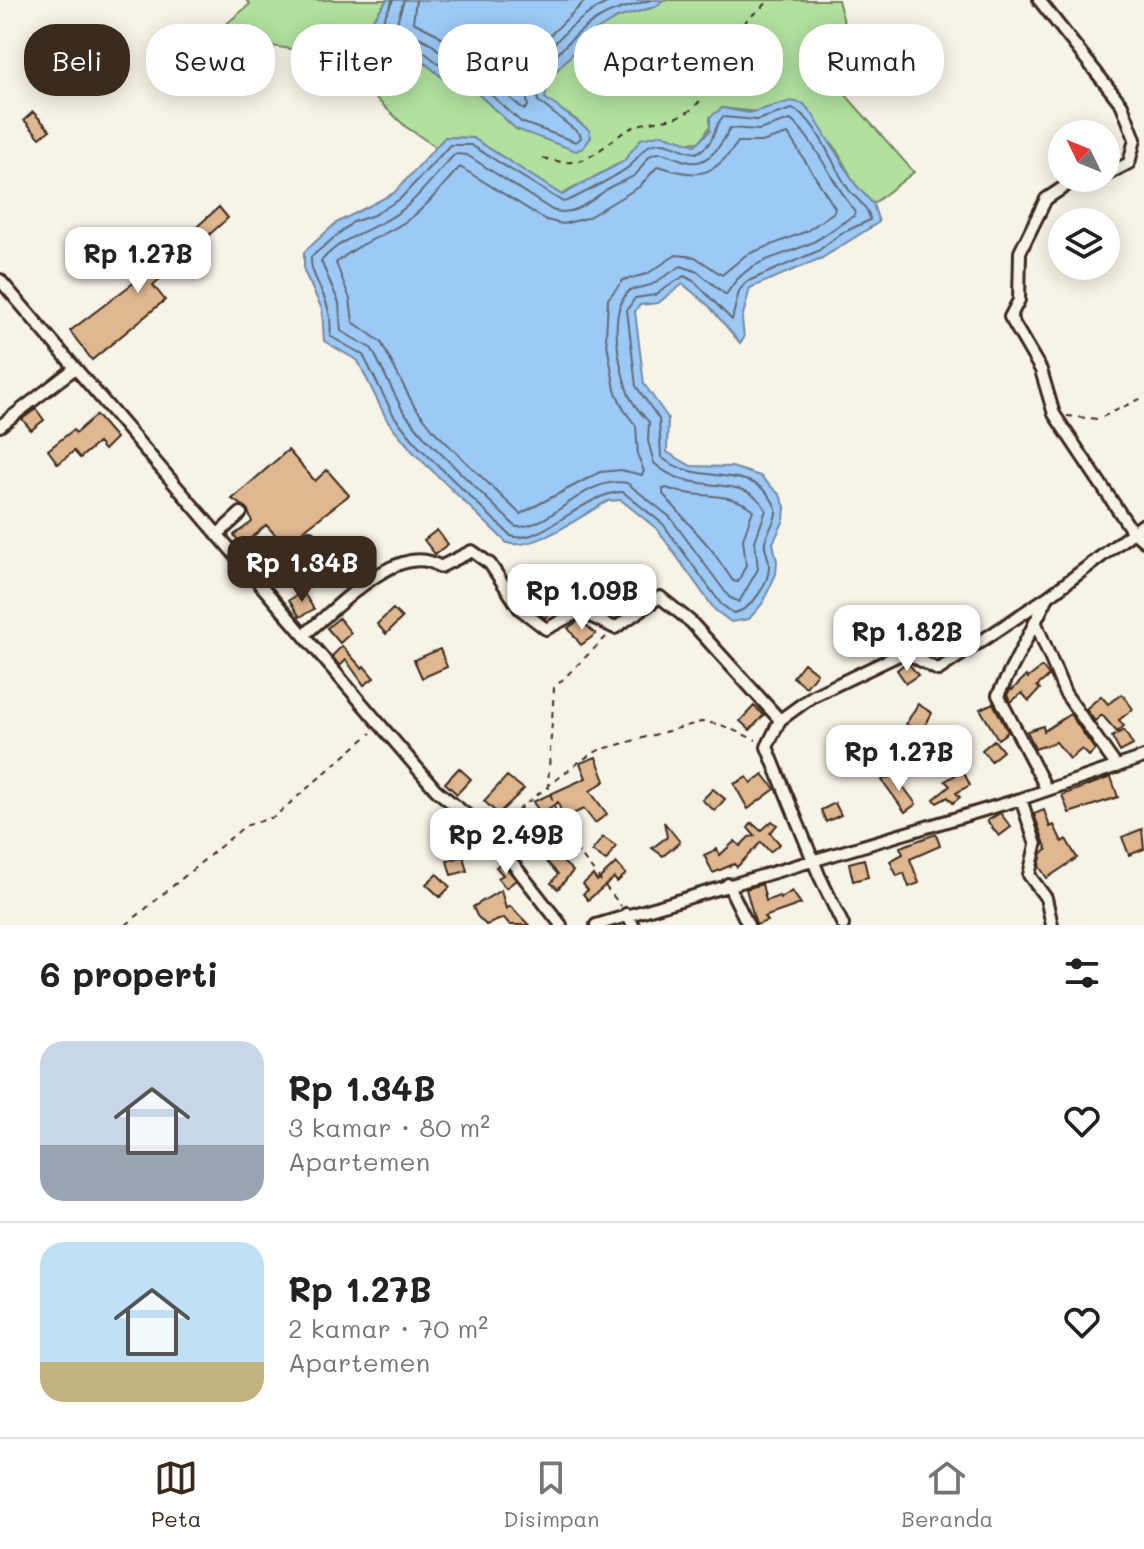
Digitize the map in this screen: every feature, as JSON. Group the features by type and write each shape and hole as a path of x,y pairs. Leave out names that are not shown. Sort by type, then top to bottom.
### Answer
{"street":[{"path":"1039,0 1122,105 1135,139 1129,163 1120,168"},
{"path":"1056,192 1046,199 1020,252 1019,300 1010,317 1041,370 1054,414 1132,531 1144,541"},
{"path":"0,280 436,790 489,833 561,925"},
{"path":"0,426 74,369"},
{"path":"217,535 241,513"},
{"path":"843,925 767,747 780,720 813,696 905,652 938,670 1049,596 1144,524"},
{"path":"260,585 310,537"},
{"path":"304,635 395,564 415,559 430,560 440,567 472,551 490,564 520,609 546,629 580,611 615,628 660,597 691,622 780,720"},
{"path":"1047,790 998,695 1049,596"},
{"path":"1035,621 1065,693 1117,767"},
{"path":"596,925 1021,799 1144,757"},
{"path":"1021,799 1036,845 1029,875 1046,898 1052,925"},
{"path":"728,884 748,925"},
{"path":"626,914 633,925"}],"path":[{"path":"543,158 564,163 581,160 615,135 640,124 674,120 692,109 701,100 716,58 736,32 771,0"},
{"path":"1054,414 1098,419 1144,397"},
{"path":"615,628 554,688 548,785 561,830 609,886 626,914"},
{"path":"489,833 548,785 599,750 701,722 744,733 767,747"},
{"path":"126,925 245,826 274,817 381,724"}],"green space":[{"path":"246,0 387,0 372,21 374,24 291,24 291,49 275,46 275,24 226,24 250,4"},
{"path":"663,0 838,0 845,24 799,24 799,96 847,96 914,172 873,204 855,184 833,144 756,112 722,108 700,142 682,143 669,136 641,139 624,161 561,195 473,138 446,137 436,147 406,127 373,96 422,96 422,60 438,74 438,96 480,96 516,129 583,148 591,137 588,131 544,98 558,96 558,69 574,51 574,96 783,96 783,24 605,24 657,6"}],"water":[{"path":"387,0 663,0 657,6 607,24 574,24 574,52 558,69 558,24 438,24 438,74 422,60 422,24 374,24 372,21"},
{"path":"480,96 546,96 589,130 591,137 583,148 576,151 516,129"},
{"path":"791,101 804,104 813,115 855,184 873,204 879,222 822,258 750,288 742,319 744,338 740,343 709,306 683,284 658,303 640,305 635,311 644,384 668,418 667,452 691,466 732,467 760,476 780,495 785,507 784,520 773,543 776,574 762,604 749,619 731,622 715,610 657,529 621,500 608,501 558,531 531,542 507,543 413,452 387,420 358,361 324,341 322,309 304,271 304,252 336,223 394,193 445,137 473,138 562,195 624,161 641,139 662,134 695,145 710,131 710,117 722,108 749,113"}],"building":[{"path":"33,112 50,130 40,138 24,120"},
{"path":"219,207 228,218 153,285 165,300 92,360 70,331 140,278"},
{"path":"36,409 44,420 31,430 22,419"},
{"path":"96,415 116,438 104,450 98,443 80,458 74,451 58,464 48,450 73,430 76,433"},
{"path":"288,450 315,481 327,470 349,495 285,545 266,525 242,546 234,535 252,522 247,508 232,499"},
{"path":"437,530 448,544 435,554 424,540"},
{"path":"609,569 625,583 618,592 602,575"},
{"path":"303,592 314,609 300,617 289,600"},
{"path":"546,592 558,606 545,618 530,607"},
{"path":"393,609 402,618 386,634 377,624"},
{"path":"339,618 351,633 340,643 327,628"},
{"path":"580,620 596,634 581,645 568,628"},
{"path":"950,625 960,640 939,659 927,645"},
{"path":"342,646 374,678 364,685 346,660 340,666 332,656"},
{"path":"440,649 447,667 422,678 414,660"},
{"path":"907,662 918,675 906,683 897,670"},
{"path":"804,663 817,673 806,687 793,677"},
{"path":"1042,667 1049,676 1037,686 1040,689 1029,701 1022,693 1011,702 1007,695 1011,688"},
{"path":"1122,694 1133,709 1119,720 1124,726 1117,732 1102,715 1095,721 1086,709 1101,696 1108,704"},
{"path":"993,703 1008,732 998,739 980,709"},
{"path":"918,704 932,713 921,733 906,724"},
{"path":"754,706 764,715 750,730 740,721"},
{"path":"1070,714 1095,750 1089,756 1082,749 1070,759 1056,742 1035,749 1027,731 1043,726 1044,731"},
{"path":"1124,730 1133,745 1120,752 1112,737"},
{"path":"994,740 1003,751 991,761 982,750"},
{"path":"596,757 605,781 590,791 607,814 595,823 584,809 563,818 558,802 541,814 533,802 586,778 580,763"},
{"path":"459,768 471,779 457,794 445,783"},
{"path":"963,771 970,785 956,793 960,797 953,803 948,797 937,803 934,799 950,786 945,781"},
{"path":"763,774 775,789 748,809 734,784 747,777 751,783"},
{"path":"894,774 916,804 905,812 882,780"},
{"path":"507,776 524,789 498,814 484,801"},
{"path":"1111,777 1118,797 1069,813 1062,795"},
{"path":"713,789 725,799 715,811 702,800"},
{"path":"835,803 841,815 826,822 821,810"},
{"path":"1044,810 1050,827 1054,825 1062,842 1066,839 1077,858 1047,878 1039,866 1042,853 1047,850 1034,814"},
{"path":"1000,813 1011,827 999,836 987,821"},
{"path":"772,821 777,825 770,833 780,844 770,852 761,842 737,867 734,864 713,873 704,855 717,849 720,855 735,841 740,846 749,837 755,836 748,828 752,823 761,831"},
{"path":"664,822 680,842 663,856 652,848 667,837"},
{"path":"1142,829 1144,849 1129,855 1122,837"},
{"path":"555,832 562,842 559,844 569,855 562,861 573,871 558,889 551,883 558,874 546,861 551,856 542,841"},
{"path":"936,834 940,846 910,859 919,883 909,887 904,873 897,876 890,861 903,854 900,847"},
{"path":"603,837 616,846 606,861 592,851"},
{"path":"463,856 467,871 451,875 447,861"},
{"path":"864,859 868,877 853,881 849,863"},
{"path":"502,862 516,880 506,888 498,878 503,875 496,867"},
{"path":"616,863 626,874 617,882 614,878 588,900 583,894 588,890 583,884 593,875 597,881"},
{"path":"437,874 450,887 440,897 426,884"},
{"path":"762,884 766,901 779,896 780,899 792,891 801,904 764,917 767,921 756,925 746,889"},
{"path":"501,890 506,909 510,906 529,925 510,925 504,918 486,925 477,916 473,907"}]}
